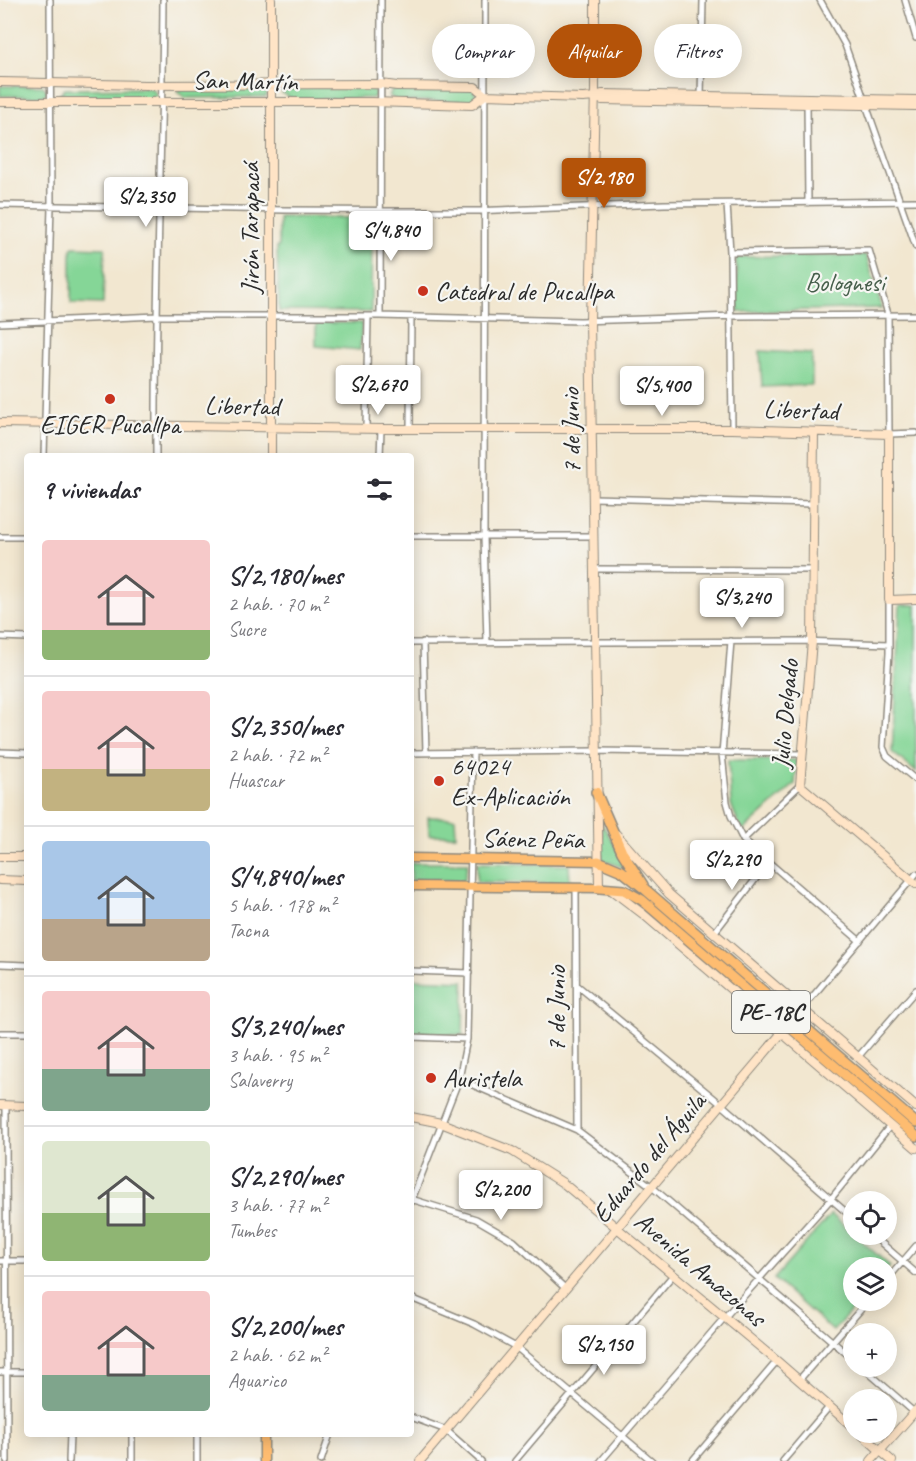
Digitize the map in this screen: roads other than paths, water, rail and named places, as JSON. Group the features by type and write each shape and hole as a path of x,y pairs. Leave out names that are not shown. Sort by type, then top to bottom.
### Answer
{"highway":[{"path":"596,792 622,852 646,890"},
{"name":"Sáenz Peña","path":"598,861 622,871 646,890"},
{"name":"Sáenz Peña","path":"604,888 624,890 642,900 787,1026"},
{"name":"PE-18C","path":"646,890 787,1026 916,1136"},
{"name":"PE-18C","path":"787,1026 916,1123"}],"main road":[{"name":"Sáenz Peña","path":"414,858 598,861"},
{"name":"Sáenz Peña","path":"414,886 604,888"},
{"path":"264,1437 264,1461"}],"street":[{"path":"44,453 51,206 50,0"},
{"path":"156,453 163,0"},
{"name":"Jirón Tarapacá","path":"271,0 271,453"},
{"path":"380,316 381,0"},
{"path":"485,0 484,537 487,642"},
{"name":"7 de Junio","path":"595,0 590,321 596,792 598,861 604,888"},
{"path":"702,99 704,0"},
{"path":"820,0 845,45 916,247"},
{"path":"905,0 916,38"},
{"name":"San Martín","path":"0,82 162,85 381,84 475,87 485,95 595,97 602,94 702,99 865,102 916,100"},
{"name":"San Martín","path":"0,102 271,101 474,105 485,95"},
{"path":"807,101 808,203"},
{"name":"San Martín","path":"865,102 916,106"},
{"path":"0,205 486,210 916,201"},
{"path":"727,204 730,252 732,429"},
{"path":"730,252 869,250 888,314 889,644 883,747 887,756 916,780"},
{"path":"0,323 157,316 380,316 590,321 731,316 916,315"},
{"path":"366,428 366,326 368,317"},
{"path":"410,429 411,317"},
{"name":"Libertad","path":"0,423 271,428 732,429 915,433"},
{"path":"380,453 381,429"},
{"name":"Julio Delgado","path":"800,784 812,641 813,432"},
{"path":"915,433 916,442"},
{"path":"593,498 813,504"},
{"path":"414,536 594,536"},
{"path":"0,537 24,537"},
{"path":"594,569 813,570"},
{"path":"889,600 916,599"},
{"path":"0,637 24,638"},
{"path":"731,641 722,754 727,802 731,816 742,840 860,941"},
{"path":"414,643 812,641 889,644"},
{"path":"423,642 426,753"},
{"path":"414,753 597,751 802,754"},
{"path":"0,752 24,753"},
{"path":"414,1192 459,1078 467,1039 473,752"},
{"path":"742,840 800,784 914,880 802,1009"},
{"path":"612,829 669,894 916,1107"},
{"path":"0,856 24,857"},
{"path":"714,933 768,863"},
{"path":"0,880 24,881"},
{"name":"7 de Junio","path":"576,888 577,1130"},
{"path":"604,888 643,914 787,1026 916,1149"},
{"path":"0,964 24,965"},
{"path":"414,971 469,973"},
{"path":"578,986 721,1104 843,1210"},
{"path":"858,1057 916,990"},
{"path":"910,998 916,1002"},
{"name":"Eduardo del Águila","path":"420,1461 802,1009"},
{"path":"0,1033 24,1033"},
{"path":"414,1037 467,1039"},
{"path":"459,1078 577,1130 652,1186 843,1350"},
{"path":"8,1461 3,1261 3,1105 24,1106"},
{"name":"Avenida Amazonas","path":"414,1118 441,1123 512,1150 563,1183 843,1419"},
{"path":"601,1461 724,1318 830,1200 890,1126"},
{"path":"414,1201 476,1220 514,1241 566,1289"},
{"path":"884,1245 916,1273"},
{"path":"897,1268 916,1246"},
{"path":"3,1261 24,1261"},
{"path":"515,1461 673,1275"},
{"path":"414,1299 474,1324 516,1347 652,1461"},
{"path":"799,1380 860,1311"},
{"path":"692,1461 777,1361"},
{"path":"0,1372 24,1372"},
{"path":"871,1461 915,1412 874,1377"},
{"path":"783,1461 829,1407"},
{"path":"414,1418 446,1430 482,1461"},
{"path":"69,1461 70,1437"},
{"path":"132,1437 132,1461"},
{"path":"197,1437 197,1461"},
{"path":"321,1461 329,1437"},
{"path":"871,1443 892,1461"}],"place":[{"name":"Catedral de Pucallpa","path":"423,291"},
{"name":"EIGER Pucallpa","path":"110,399"},
{"name":"64024 Ex-Aplicación","path":"439,781"},
{"name":"Auristela","path":"431,1078"}],"park label":[{"name":"Bolognesi","path":"845,282"}]}
